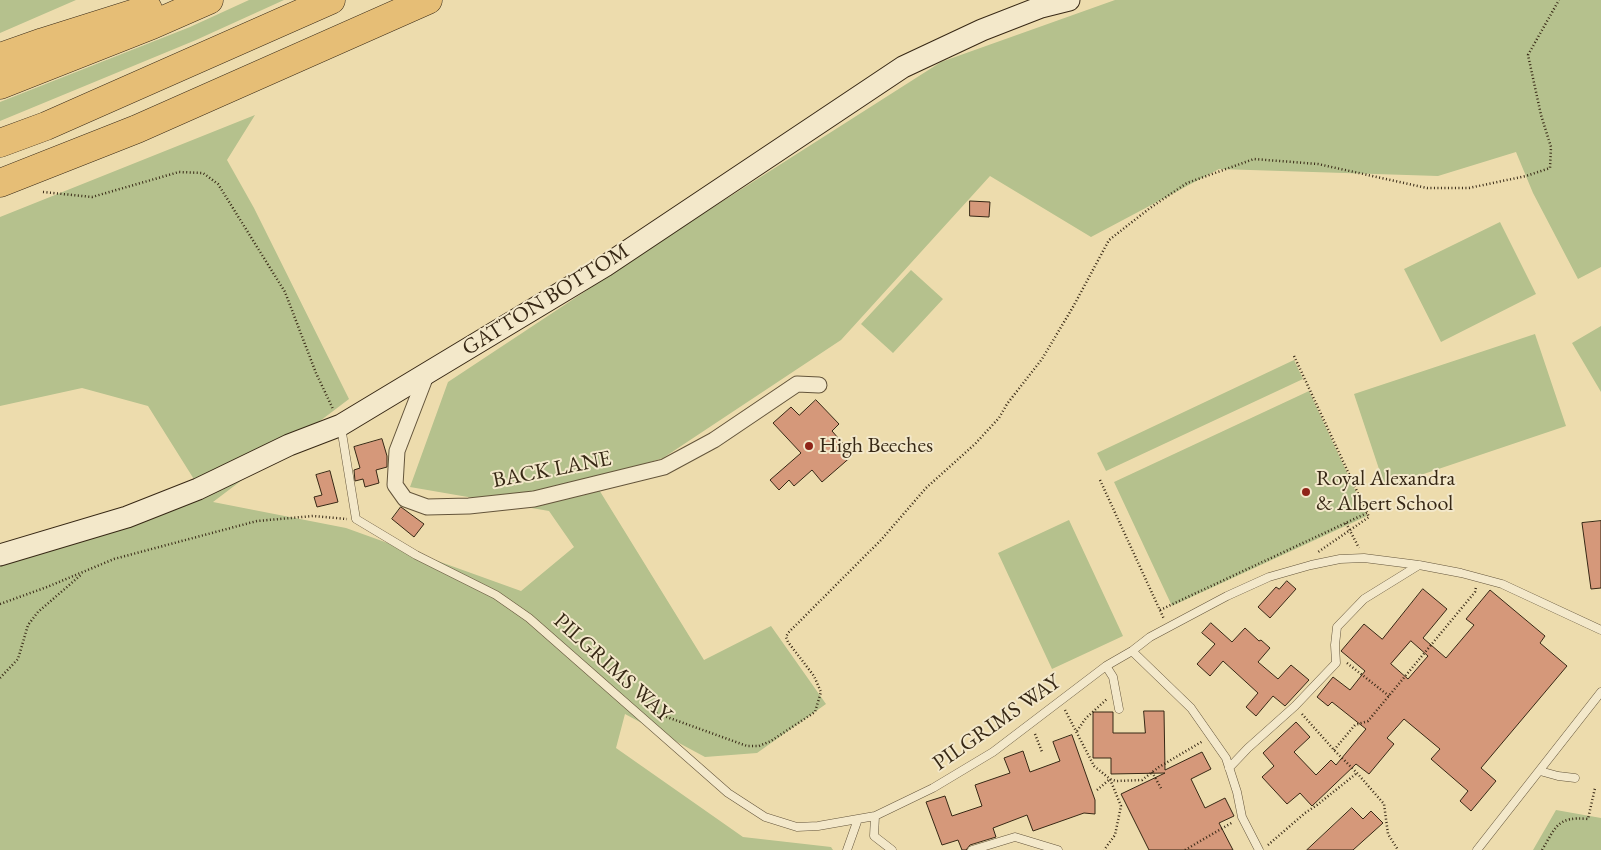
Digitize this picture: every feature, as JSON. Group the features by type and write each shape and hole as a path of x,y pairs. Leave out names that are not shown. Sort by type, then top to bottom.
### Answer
{"highway":[{"path":"0,57 176,0"},
{"path":"0,85 209,0"},
{"path":"0,143 46,126 331,0"},
{"path":"0,183 137,129 428,0"}],"street":[{"name":"GATTON BOTTOM","path":"0,555 127,517 198,489 290,445 341,425 605,266 903,67 982,30 1041,8 1069,0"},
{"name":"BACK LANE","path":"426,373 397,451 395,485 405,499 428,508 534,499 664,467 714,440 797,384 819,385"}],"lane":[{"path":"341,425 356,519"},
{"name":"PILGRIMS WAY","path":"356,519 416,555 502,599 529,618 728,793 765,817 797,827 818,826 875,816 933,788 993,752 1106,666 1132,651 1150,637 1227,596 1269,577 1311,565 1340,559 1364,558 1419,565 1480,578 1502,584 1601,630"},
{"path":"1229,768 1248,748 1295,706 1336,663 1337,627 1364,599 1419,565"},
{"path":"1132,651 1191,708 1226,758 1237,792 1242,817 1259,850"},
{"path":"1106,666 1113,677 1118,709"},
{"path":"1477,850 1601,692"},
{"path":"1540,771 1575,778"},
{"path":"875,816 874,836 892,850"},
{"path":"847,850 858,819"},
{"path":"972,850 1015,837 1033,841 1046,848 1058,850"}],"path":[{"path":"626,704 747,746 759,746 771,741 814,712 821,692 814,676 788,642 786,637 788,633 881,540 926,488 975,444 999,418 1046,351 1073,307 1109,240 1150,208 1186,184 1254,159 1318,164 1427,188 1469,188 1526,176 1550,168 1551,146 1541,115 1528,55 1559,0"},
{"path":"43,192 92,197 179,172 203,173 218,184 285,292 316,373 341,425"},
{"path":"1294,356 1369,517 1312,556"},
{"path":"1100,480 1167,627"},
{"path":"1160,610 1367,513"},
{"path":"0,604 114,559 257,521 313,516 356,519"},
{"path":"1346,523 1364,558"},
{"path":"0,678 18,660 28,625 38,612 85,572"},
{"path":"1334,750 1355,725 1368,721 1475,592 1480,578"},
{"path":"1336,654 1389,696"},
{"path":"1077,731 1086,718 1116,691"},
{"path":"1060,701 1094,766 1110,779 1116,781 1142,780 1211,736"},
{"path":"1295,706 1384,804 1388,834 1398,850"},
{"path":"1030,724 1042,752"},
{"path":"1152,772 1162,790"},
{"path":"1267,846 1305,813 1357,773"},
{"path":"1097,790 1110,779"},
{"path":"1104,850 1115,834 1121,806 1110,779"},
{"path":"1542,850 1562,821 1571,818 1588,819 1595,788"},
{"path":"1185,850 1242,817"}],"green space":[{"path":"0,0 76,0 0,33"},
{"path":"249,0 284,0 196,40 0,121 0,102 190,27"},
{"path":"1115,0 1601,0 1601,267 1578,279 1533,193 1516,152 1438,176 1219,169 1091,237 990,176 841,340 663,458 593,480 704,660 771,626 826,704 757,753 705,757 625,714 616,748 743,837 831,847 833,850 0,850 0,564 202,492 148,406 82,388 0,406 0,217 255,115 227,160 254,208 349,399 213,502 346,528 521,591 574,547 549,511 410,487 448,382 690,222 941,62"},
{"path":"1500,222 1536,294 1441,342 1404,269"},
{"path":"911,270 943,299 893,353 861,324"},
{"path":"1601,326 1601,392 1572,343"},
{"path":"1535,334 1566,426 1385,487 1354,394"},
{"path":"1294,360 1303,379 1106,471 1097,453"},
{"path":"1309,391 1367,516 1172,606 1114,482"},
{"path":"1069,520 1123,636 1052,669 998,553"},
{"path":"1556,810 1601,818 1601,850 1533,850"}],"building":[{"path":"970,201 990,202 989,217 970,216"},
{"name":"High Beeches","path":"816,400 839,424 832,431 853,455 822,482 812,470 794,486 789,480 779,490 770,480 801,453 773,423 791,407 799,415"},
{"path":"382,439 387,456 387,467 376,470 379,483 365,487 363,479 355,481 354,470 360,468 354,447"},
{"path":"330,471 338,502 317,507 314,497 322,495 316,475"},
{"path":"401,507 424,524 414,537 392,519"},
{"path":"1601,521 1601,588 1591,589 1582,523"},
{"path":"1287,581 1296,589 1270,618 1258,607 1276,587 1279,589"},
{"path":"1423,589 1447,609 1423,638 1446,658 1474,625 1466,619 1490,590 1545,636 1540,643 1567,666 1481,768 1496,781 1471,811 1460,801 1468,791 1431,759 1440,749 1404,719 1387,738 1394,744 1369,774 1356,764 1312,806 1300,793 1287,804 1262,777 1274,766 1263,753 1296,722 1310,737 1294,752 1316,775 1331,760 1336,765 1366,729 1332,702 1328,706 1317,697 1333,677 1350,690 1365,671 1341,651 1364,624 1382,639","holes":["1411,641 1428,656 1408,679 1391,664"]},
{"path":"1211,623 1232,642 1245,628 1259,641 1261,640 1270,648 1258,662 1278,679 1291,665 1309,680 1285,706 1273,696 1256,716 1246,707 1258,693 1223,661 1210,676 1197,664 1215,644 1202,633"},
{"path":"1144,711 1164,711 1165,770 1202,752 1211,769 1191,779 1205,808 1225,798 1234,816 1219,823 1233,850 1149,850 1121,794 1165,773 1111,774 1111,758 1093,758 1093,712 1113,712 1113,733 1145,733"},
{"path":"1072,735 1095,800 1095,814 1084,813 1033,831 1027,815 993,828 996,837 970,845 966,850 962,850 958,840 942,845 926,802 945,796 952,816 982,806 975,785 1010,773 1004,758 1023,751 1030,772 1060,761 1053,742"},
{"path":"1352,808 1363,819 1371,811 1383,823 1353,850 1307,850"}],"place":[{"name":"High Beeches","path":"809,446"},
{"name":"Royal Alexandra & Albert School","path":"1306,492"}]}
